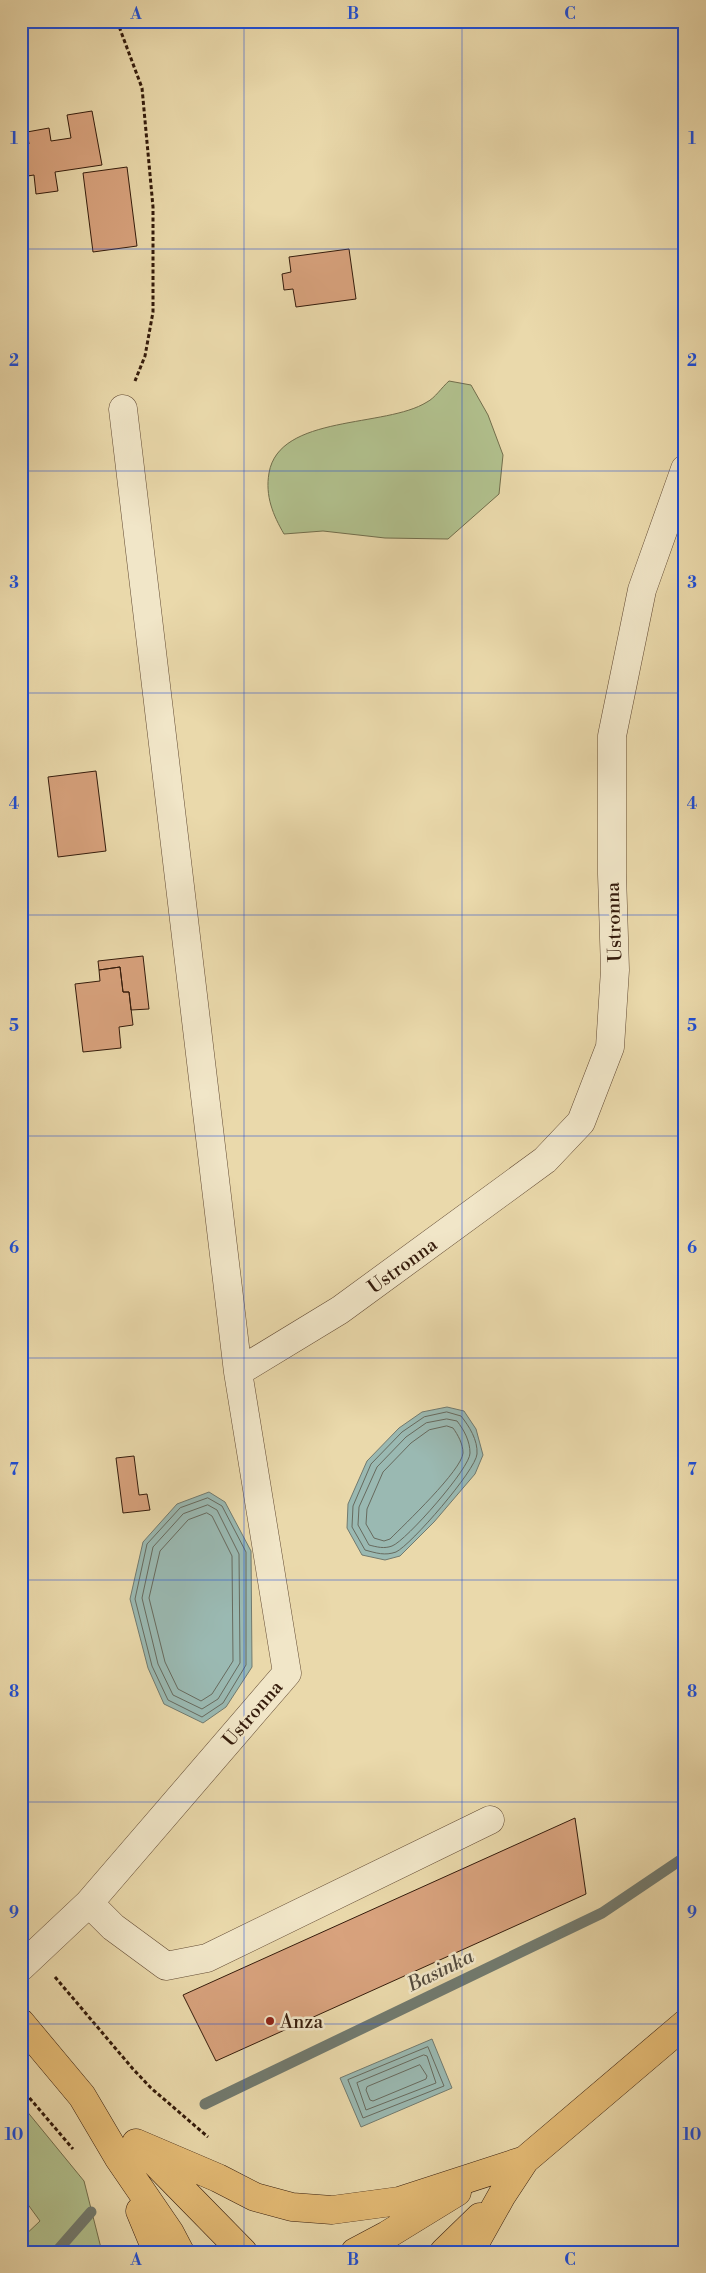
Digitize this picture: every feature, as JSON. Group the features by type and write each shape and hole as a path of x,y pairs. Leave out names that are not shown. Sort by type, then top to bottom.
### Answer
{"main road":[{"path":"21,2024 127,2150 243,2252"},
{"path":"470,2252 502,2195 525,2160 685,2024"},
{"path":"127,2150 218,2178 255,2197 292,2207 332,2210 399,2201 525,2160"},
{"path":"127,2150 158,2252"},
{"path":"127,2150 180,2252"},
{"path":"354,2252 415,2219 488,2172"},
{"path":"444,2252 502,2195"}],"street":[{"path":"123,409 238,1372"},
{"name":"Ustronna","path":"28,1960 89,1903 287,1673 238,1372 340,1310 544,1160 581,1122 610,1047 615,970 612,874 612,736 642,590 685,469"},
{"path":"89,1903 113,1927 166,1966 206,1958 490,1820"}],"path":[{"path":"116,21 142,88 153,207 153,312 145,356 123,409"},
{"path":"28,1960 151,2088 212,2140"}],"green space":[{"path":"449,381 471,385 488,415 503,455 499,494 448,539 385,538 323,531 284,534 273,512 268,490 269,473 277,454 292,441 313,431 409,410 430,400"},
{"path":"21,2104 84,2181 102,2252 21,2252 21,2239 40,2221 21,2195"}],"water":[{"path":"447,1407 464,1411 476,1429 483,1455 475,1474 434,1522 400,1556 385,1560 362,1555 347,1528 348,1504 367,1461 399,1428 422,1412"},
{"path":"209,1492 225,1502 251,1551 252,1667 226,1707 203,1723 164,1704 148,1668 130,1599 143,1542 177,1504"},
{"path":"432,2039 452,2088 361,2127 340,2078"}],"building":[{"path":"92,111 102,165 55,172 58,191 36,194 34,175 21,177 21,145 29,144 27,132 49,128 51,141 71,138 67,115"},
{"path":"127,167 137,246 93,252 83,173"},
{"path":"349,249 356,299 296,307 293,289 284,290 282,274 291,272 289,257"},
{"path":"96,771 106,851 58,857 48,777"},
{"path":"143,956 149,1009 131,1010 129,992 123,992 120,967 99,970 98,961"},
{"path":"120,967 123,992 129,992 133,1025 119,1027 121,1048 83,1052 75,984 100,981 99,970"},
{"path":"134,1456 139,1495 147,1494 150,1510 123,1513 116,1458"},
{"path":"575,1818 586,1894 216,2061 183,1995"}],"waterway":[{"name":"Basinka","path":"205,2104 602,1913 685,1857"},
{"name":"Basinka","path":"56,2252 91,2212"}],"place":[{"name":"Anza","path":"270,2021"}]}
